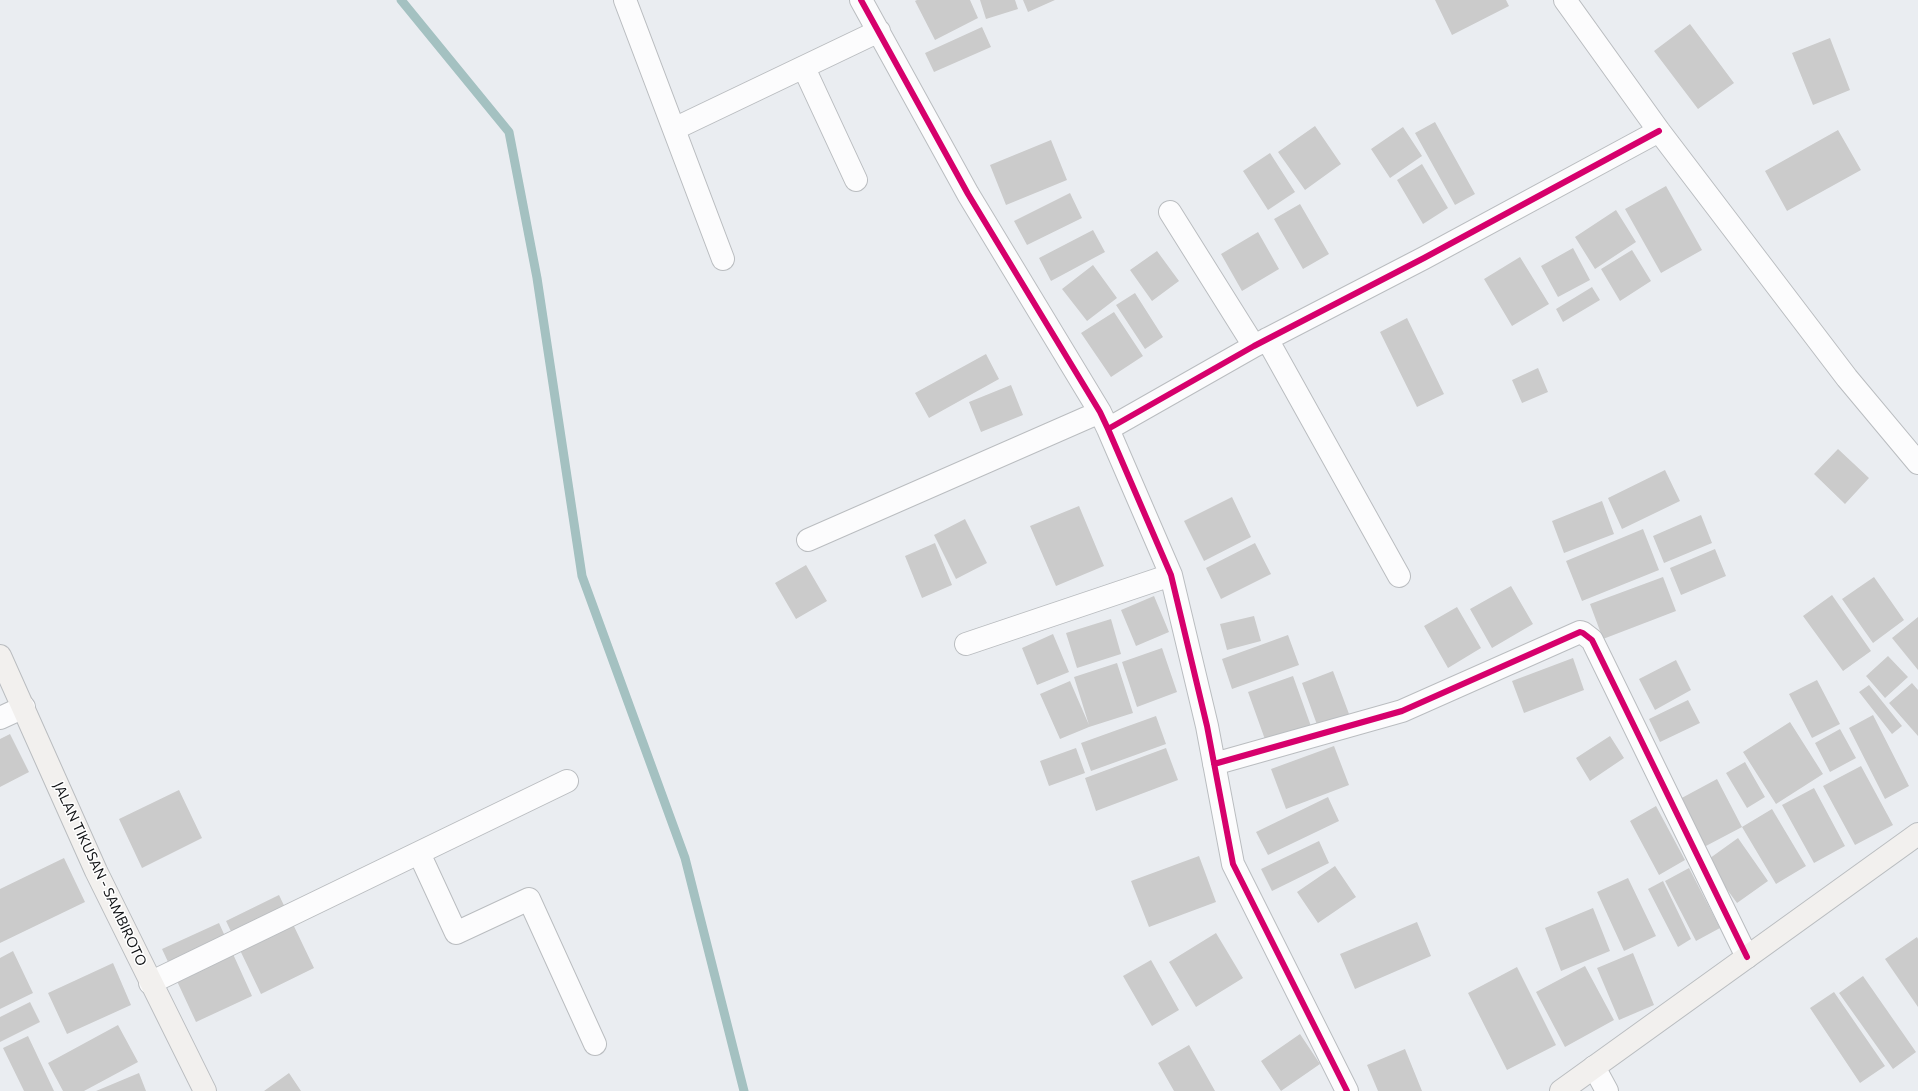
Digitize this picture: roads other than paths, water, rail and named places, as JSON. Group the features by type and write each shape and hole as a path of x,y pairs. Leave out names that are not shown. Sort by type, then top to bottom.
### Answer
{"street":[{"path":"625,0 723,259"},
{"path":"861,0 968,194 1104,420 1171,575 1207,726 1233,864 1347,1091"},
{"path":"1565,0 1659,131 1847,378 1918,463"},
{"path":"674,129 879,31"},
{"path":"804,68 856,180"},
{"path":"808,540 1104,420 1261,343 1424,258 1659,131"},
{"path":"1170,212 1261,343 1399,576"},
{"path":"966,644 1171,575"},
{"path":"1214,764 1402,711 1580,632 1583,633 1592,640 1747,957"},
{"name":"JALAN TIKUSAN - SAMBIROTO","path":"0,656 96,871 150,983 205,1091"},
{"path":"0,718 24,707"},
{"path":"150,983 567,781"},
{"path":"1561,1091 1918,834"},
{"path":"419,853 456,933 529,899 595,1044"},
{"path":"1594,1067 1607,1091"}],"waterway":[{"path":"401,0 509,132 537,278 582,576 685,858 744,1091"}]}
